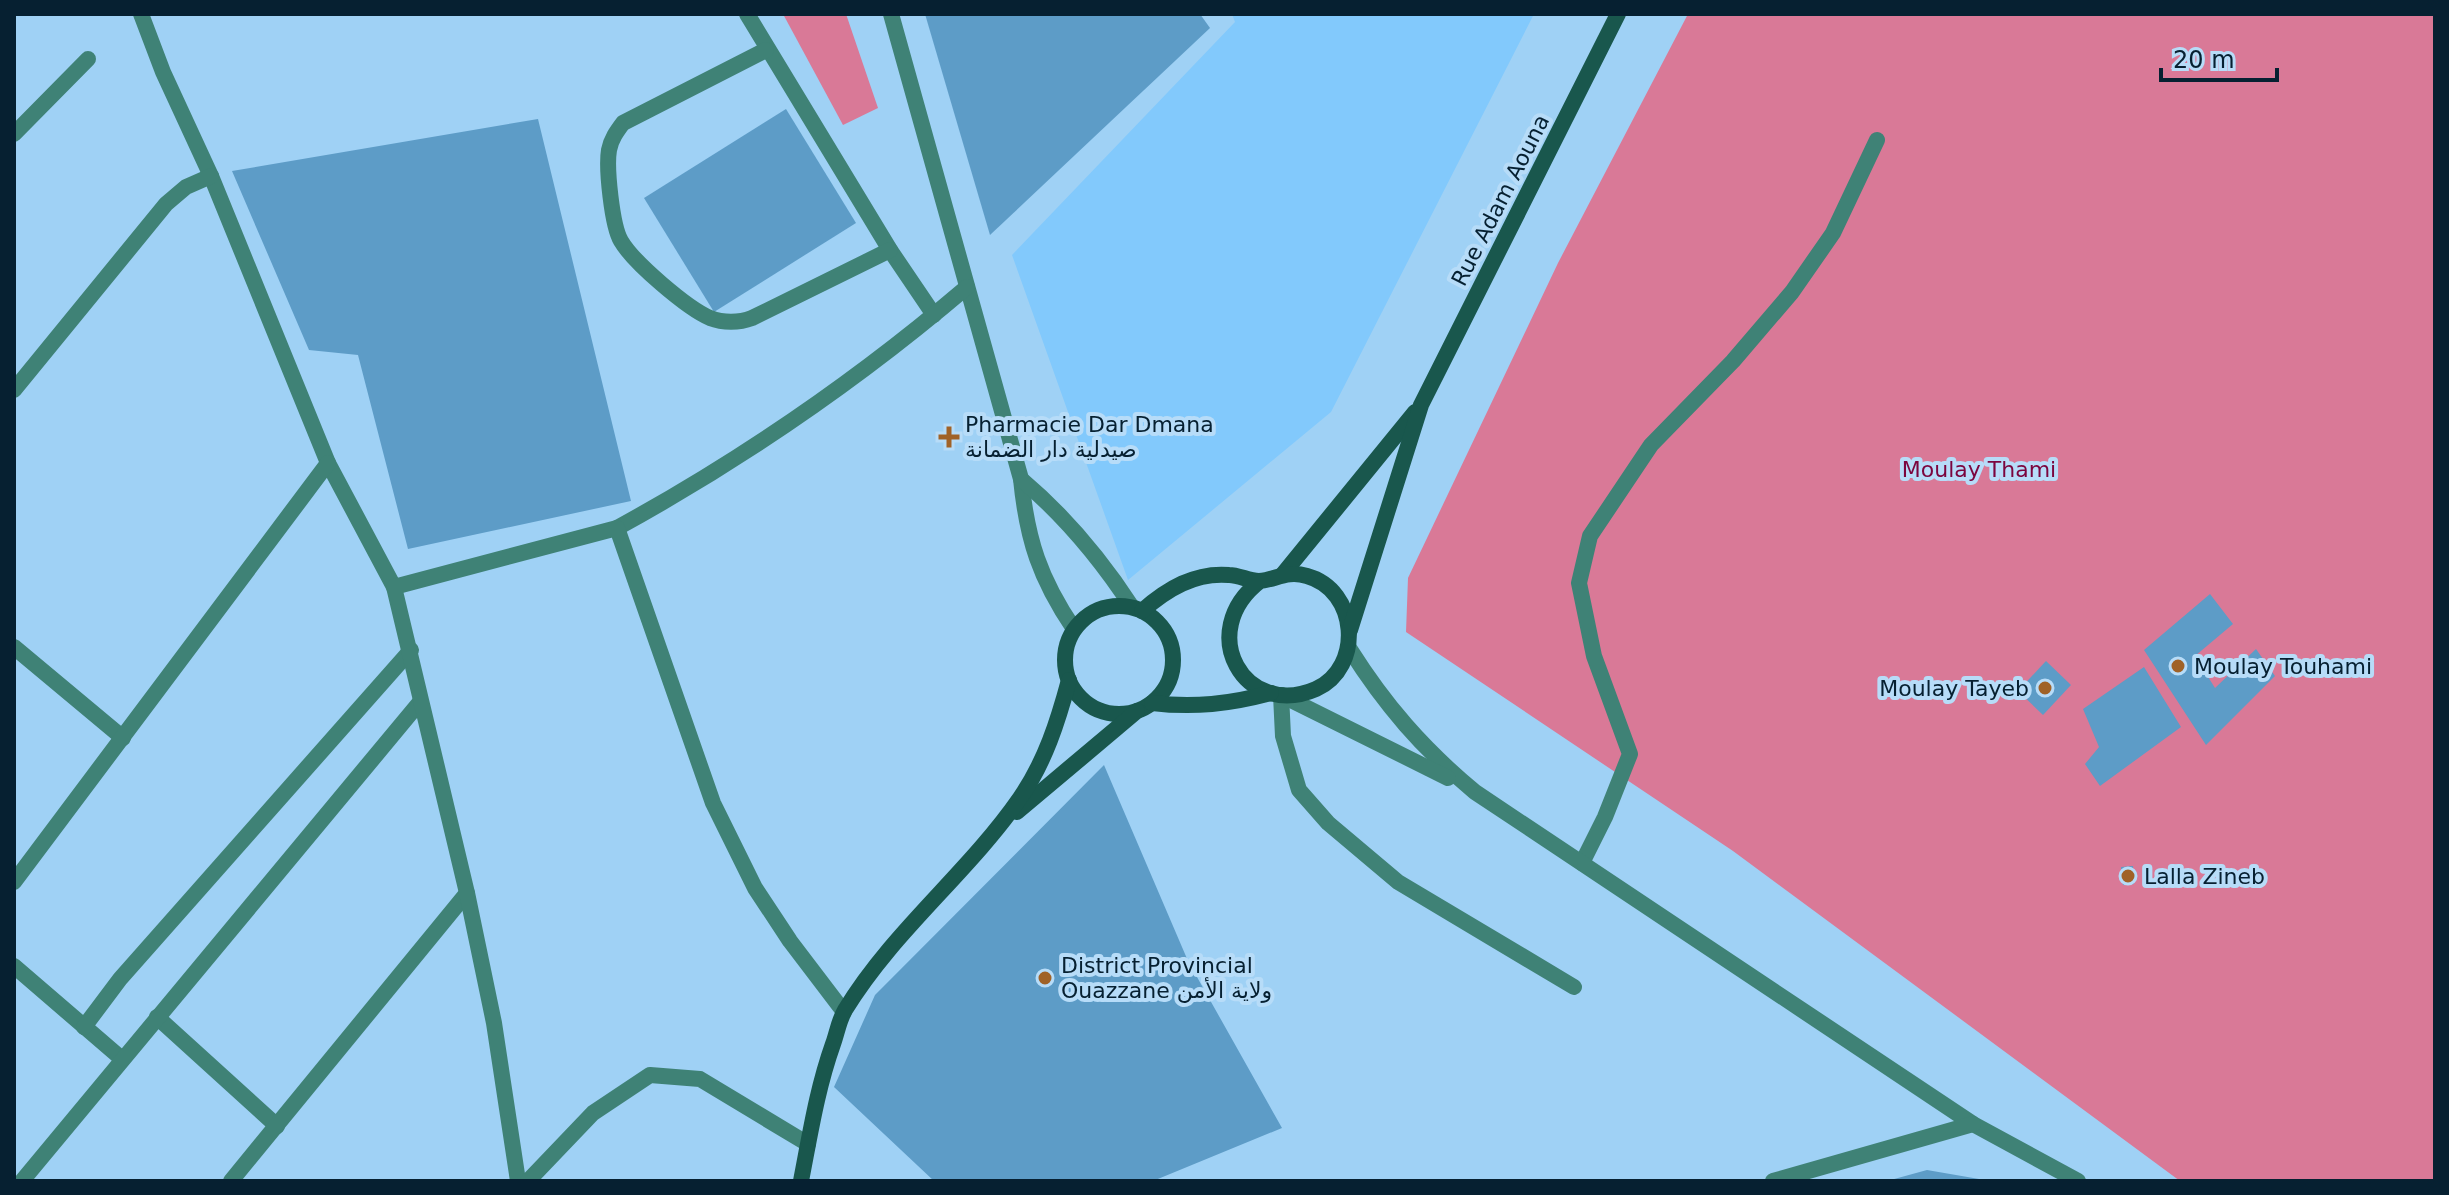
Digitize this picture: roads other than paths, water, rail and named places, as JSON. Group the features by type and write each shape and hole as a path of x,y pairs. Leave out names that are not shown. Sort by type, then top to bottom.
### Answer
{"main road":[{"name":"Rue Adam Aouna","path":"1350,630 1421,405 1618,14"},
{"name":"Rue Adam Aouna","path":"1283,574 1421,405"},
{"path":"1137,609 1166,590 1196,578 1228,574 1260,581"},
{"path":"997,829 1144,707 1167,686 1173,665 1171,643 1160,624 1137,609 1110,606 1090,614 1074,629 1067,645 1065,663 1069,680 1080,697 1097,709 1117,714 1144,707 1213,706 1276,694 1303,694 1324,685 1340,669 1349,648 1350,630 1343,607 1329,588 1307,576 1283,574 1260,581 1244,593 1233,611 1228,631 1230,651 1239,670 1253,684 1276,694"},
{"path":"801,1181 820,1081 844,1012 895,942 997,829 1022,796 1042,760 1058,721 1069,680"}],"street":[{"path":"141,14 328,463 394,587 467,893 494,1023 518,1181"},
{"path":"747,14 766,50 890,250 934,315"},
{"path":"891,14 1021,479 1025,520 1035,559 1052,596 1074,629"},
{"path":"766,50 623,123 614,134 609,165 613,224 620,240 635,261 654,277 708,317 726,322 743,322 890,250"},
{"path":"14,134 88,59"},
{"path":"1582,863 1605,817 1630,754 1594,656 1579,583 1590,536 1651,445 1733,361 1792,292 1833,233 1877,140"},
{"path":"14,390 166,204 186,187 211,176"},
{"path":"394,587 617,528 685,491 778,432 967,287"},
{"path":"14,882 328,463"},
{"path":"1021,479 1054,507 1083,538 1137,609"},
{"path":"617,528 713,803 755,888 790,941 844,1012"},
{"path":"14,647 123,738"},
{"path":"1349,648 1375,689 1405,727 1438,761 1475,792 1973,1124 2078,1181"},
{"path":"84,1027 120,979 411,650"},
{"path":"1276,694 1475,792"},
{"path":"1276,694 1283,736 1299,790 1328,823 1398,882 1574,987"},
{"path":"22,1181 420,702"},
{"path":"231,1181 467,893"},
{"path":"14,966 122,1059"},
{"path":"157,1017 277,1126"},
{"path":"528,1181 593,1113 650,1075 700,1079 808,1144"},
{"path":"1773,1181 1973,1124"}],"place":[{"name":"Pharmacie Dar Dmana صيدلية دار الضمانة","path":"949,437"},
{"name":"Moulay Touhami","path":"2178,666"},
{"name":"Moulay Tayeb","path":"2045,688"},
{"name":"Lalla Zineb","path":"2128,876"},
{"name":"District Provincial Ouazzane ولاية الأمن","path":"1045,978"}],"park label":[{"name":"Moulay Thami","path":"1979,469"}]}
